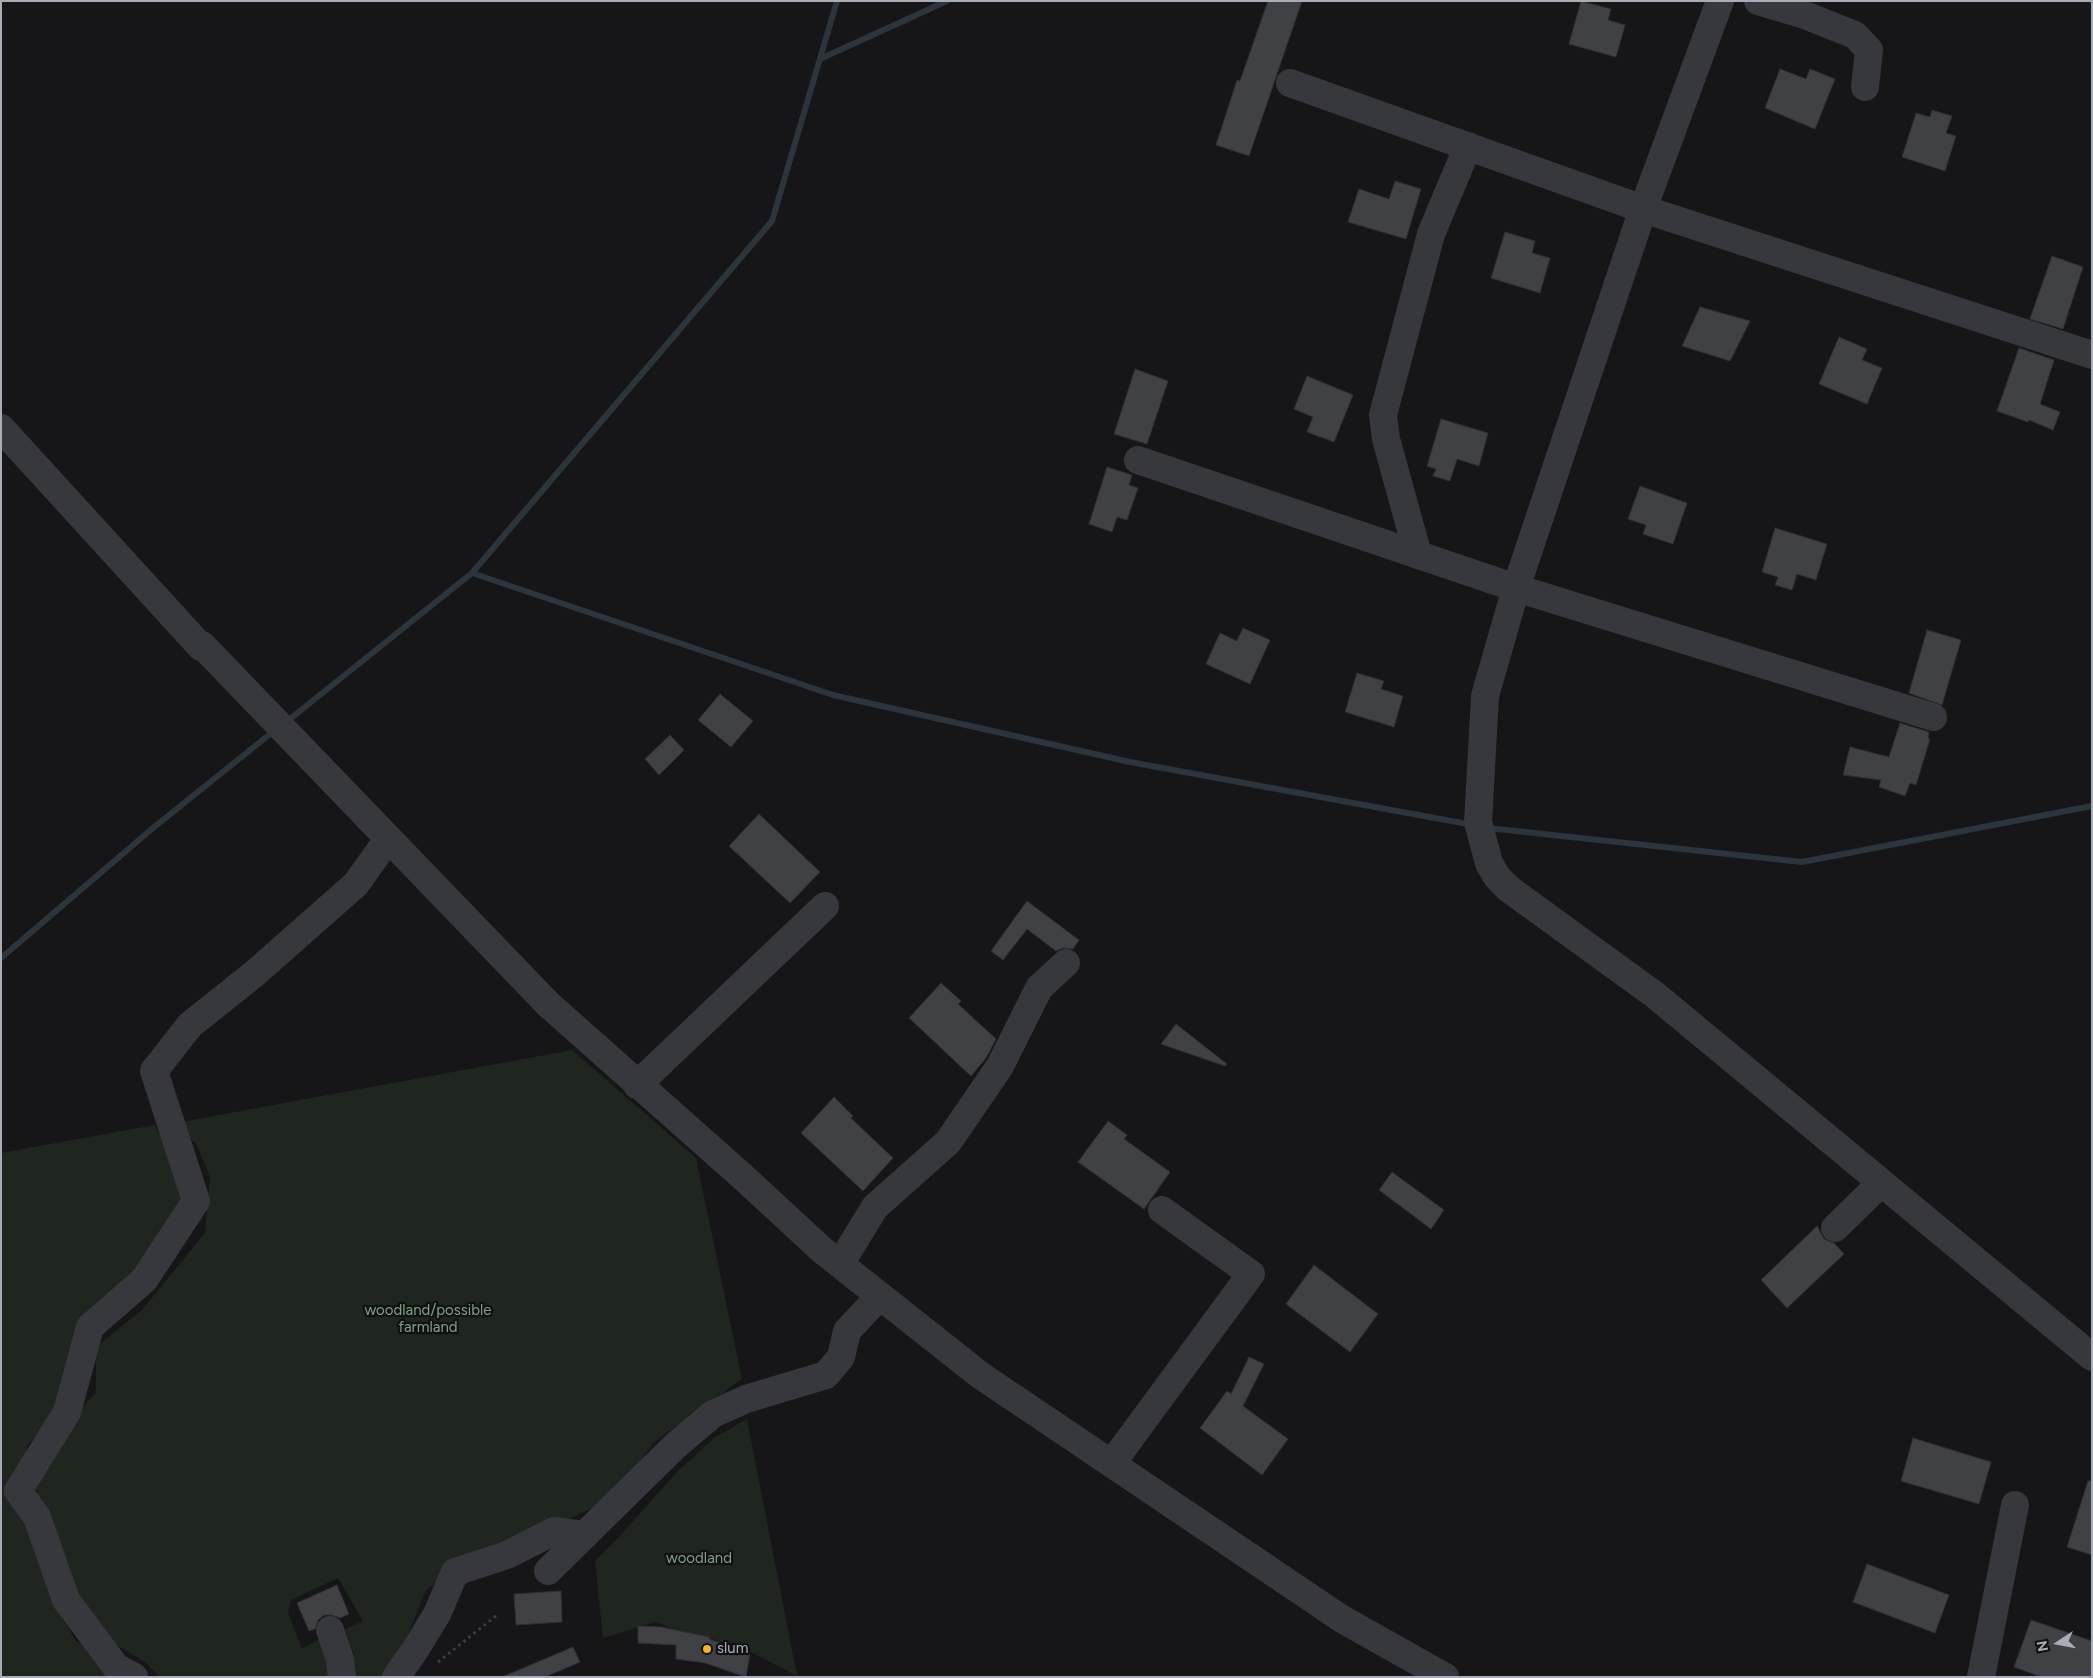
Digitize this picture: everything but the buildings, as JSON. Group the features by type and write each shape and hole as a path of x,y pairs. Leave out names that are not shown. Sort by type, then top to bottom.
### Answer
{"street":[{"path":"1720,1 1643,209 1516,588 1485,696 1478,822 1489,863 1509,889 1655,995 2092,1357"},
{"path":"1758,1 1802,14 1855,35 1869,50 1865,87"},
{"path":"1290,83 1643,209 2092,355"},
{"path":"1418,555 1386,439 1383,415 1431,234 1468,146"},
{"path":"1,428 201,647 202,645 548,1004 840,1264 980,1375 1342,1620 1445,1677"},
{"path":"1138,460 1516,588 1933,717"},
{"path":"134,1677 116,1667 66,1600 37,1517 18,1491 67,1412 90,1327 144,1280 196,1200 154,1071 190,1025 254,974 356,884 388,839"},
{"path":"637,1085 825,906"},
{"path":"840,1264 875,1207 948,1142 1000,1066 1039,988 1066,963"},
{"path":"1835,1228 1880,1183"},
{"path":"1112,1463 1251,1274 1162,1210"},
{"path":"548,1571 675,1446 713,1414 746,1399 826,1375 841,1357 848,1331 880,1296"},
{"path":"1981,1677 2015,1504"},
{"path":"396,1677 437,1614 455,1572 507,1556 554,1531 585,1535"},
{"path":"330,1630 340,1659 342,1677"}],"path":[{"path":"433,1666 496,1616"}],"green space":[{"name":"woodland/possible farmland","path":"572,1050 696,1158 742,1379 654,1442 613,1499 455,1570 426,1590 391,1676 355,1677 354,1655 345,1629 363,1621 338,1578 291,1600 288,1613 302,1649 324,1636 335,1677 160,1677 145,1662 81,1624 32,1477 48,1446 96,1392 96,1347 142,1310 205,1233 210,1177 196,1143 170,1124"},
{"path":"155,1125 158,1133 184,1153 194,1186 78,1351 67,1400 27,1446 20,1495 57,1610 76,1641 123,1664 134,1677 1,1677 1,1153"},
{"name":"woodland","path":"747,1419 797,1676 745,1649 693,1633 678,1631 656,1622 603,1638 595,1561 678,1471 714,1438"}],"waterway":[{"path":"285,723 472,573 772,221 837,1"},
{"path":"820,59 947,1"},
{"path":"472,573 833,695 1130,762 1473,825"},
{"path":"1,958 153,828 275,730"},
{"path":"1488,828 1802,862 2092,806"}],"place":[{"name":"slum","path":"707,1649"}]}
